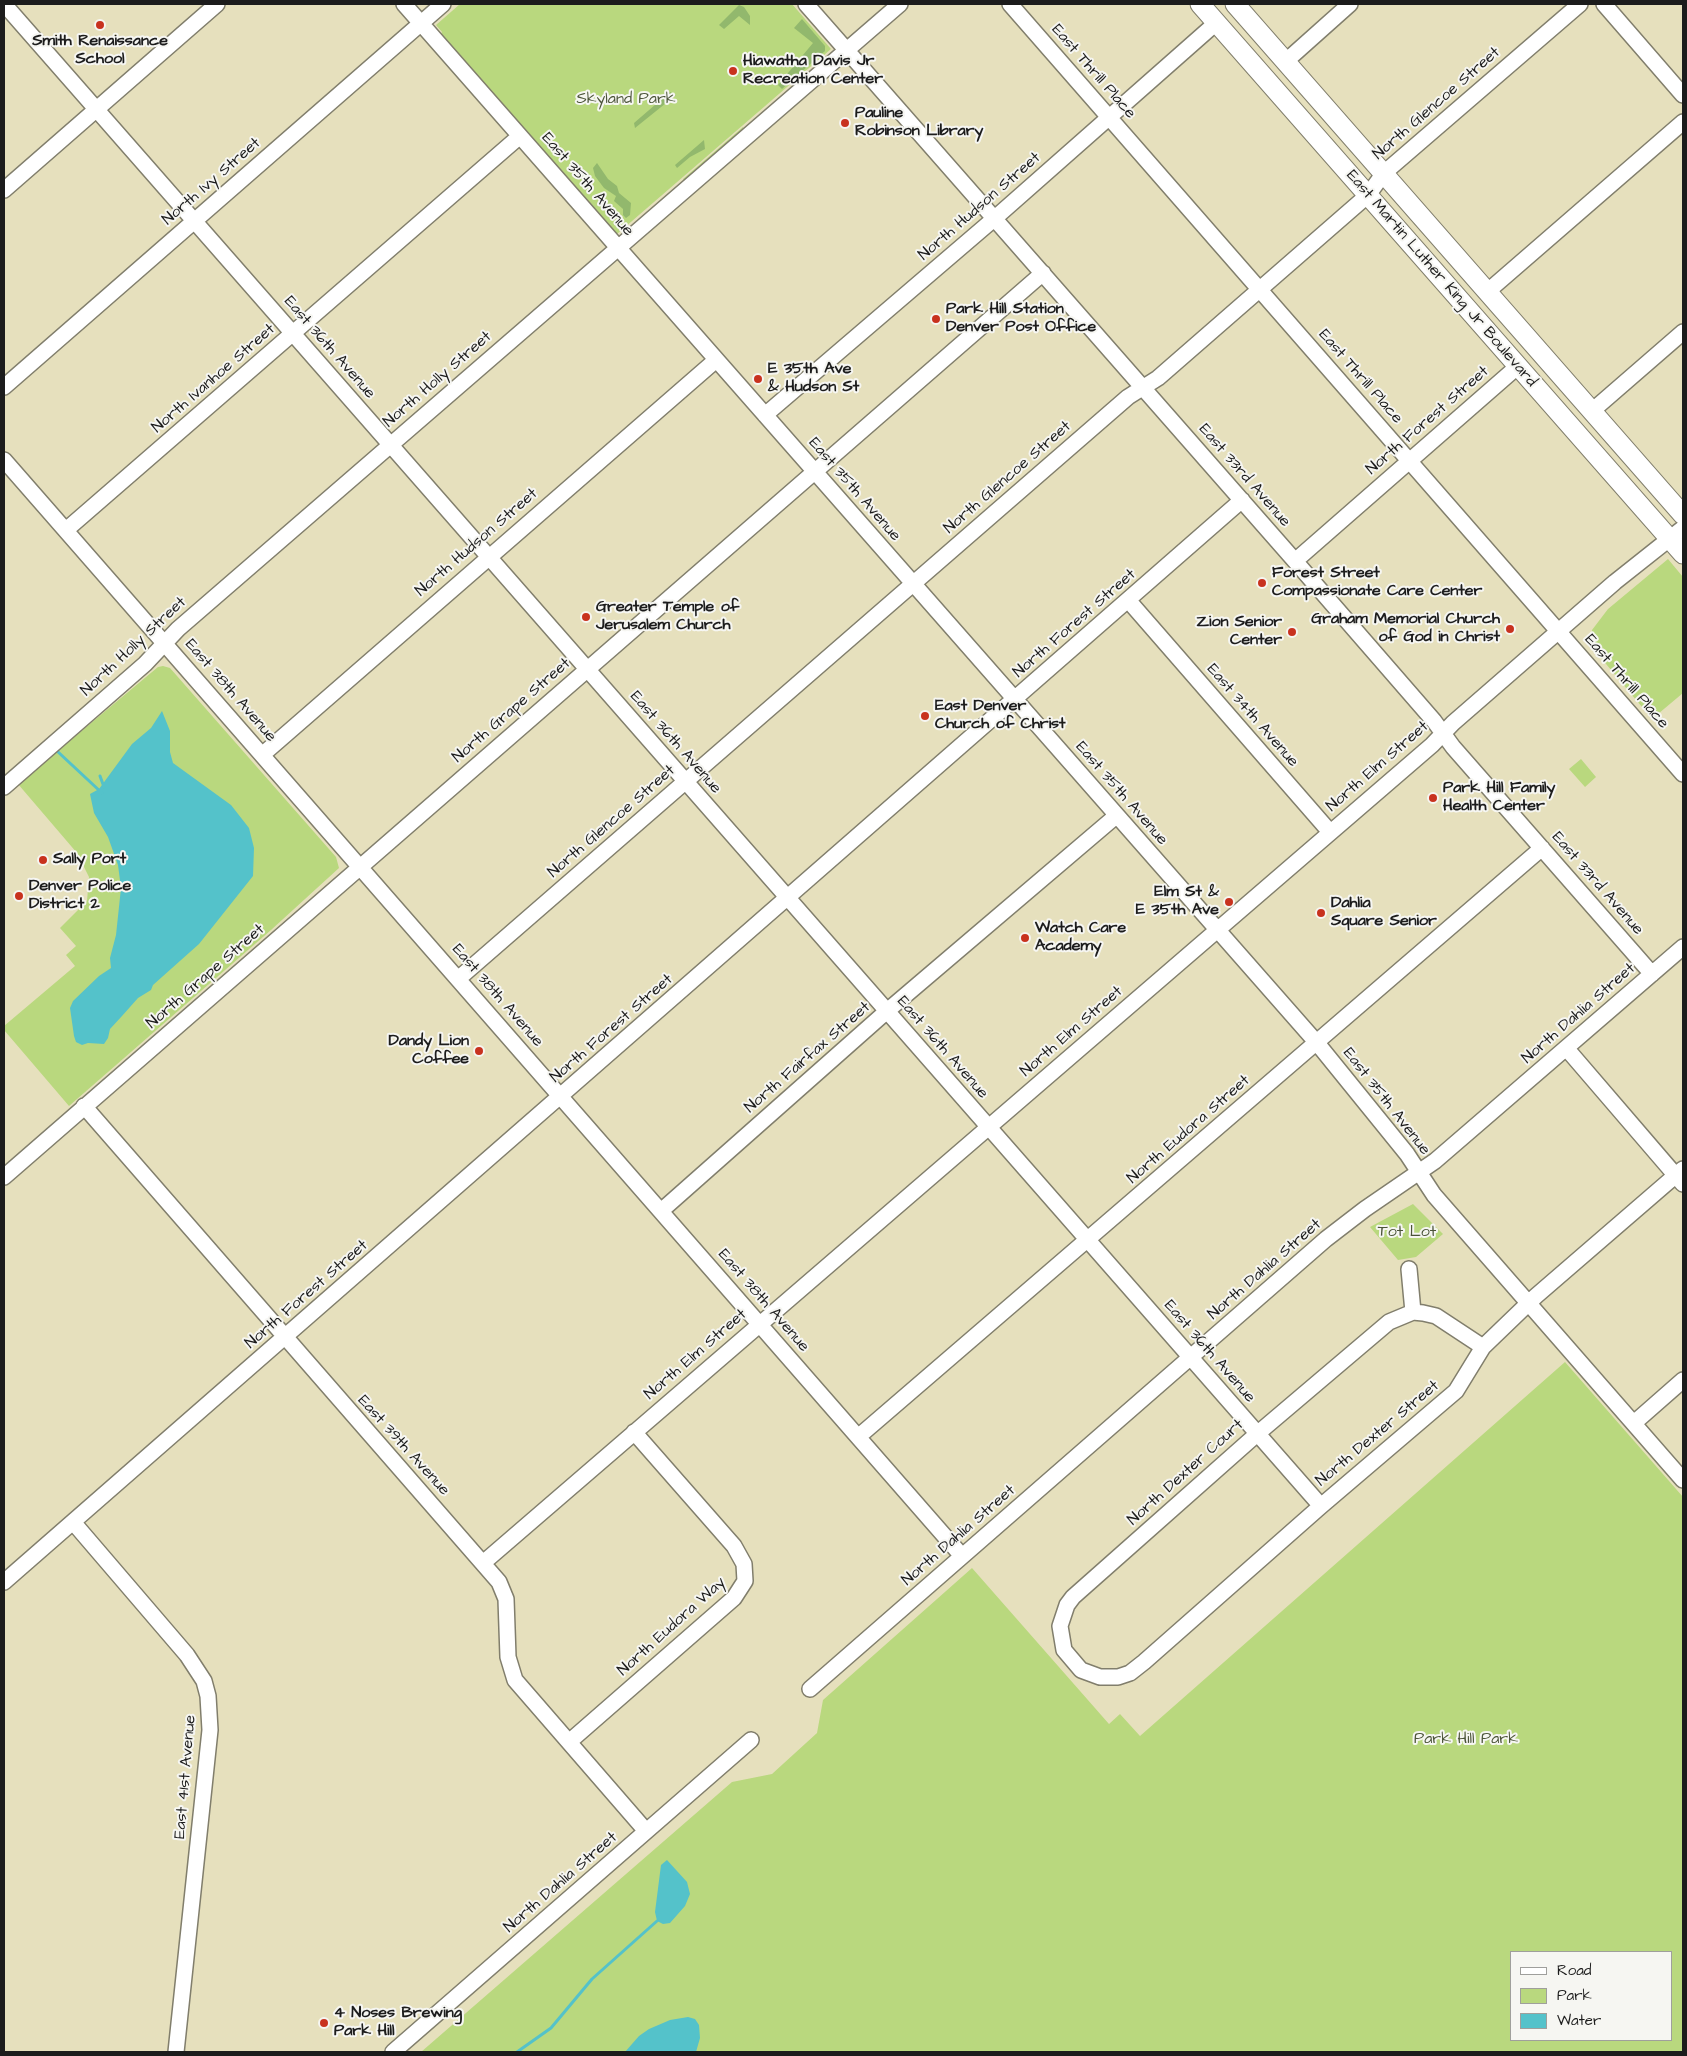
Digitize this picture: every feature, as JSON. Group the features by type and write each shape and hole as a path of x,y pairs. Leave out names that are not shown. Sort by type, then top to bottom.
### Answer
{"main road":[{"name":"East Martin Luther King Jr Boulevard","path":"1200,4 1517,367 1676,533 1683,554"},
{"name":"East Martin Luther King Jr Boulevard","path":"1235,4 1683,515"}],"street":[{"name":"East 36th Avenue","path":"4,4 1321,1506"},
{"path":"4,190 217,4"},
{"name":"East 35th Avenue","path":"404,4 1317,1043 1385,1126 1434,1195 1683,1480"},
{"name":"North Ivy Street","path":"4,387 444,4"},
{"name":"East 33rd Avenue","path":"806,4 1242,500 1652,974"},
{"name":"North Holly Street","path":"4,787 145,664 178,629 900,4"},
{"name":"East Thrill Place","path":"1010,4 1683,774"},
{"path":"1285,62 1350,4"},
{"name":"North Glencoe Street","path":"458,979 1128,397 1158,378 1368,195 1384,173 1580,4"},
{"path":"1604,4 1683,95"},
{"name":"North Hudson Street","path":"765,415 995,218 1216,23"},
{"path":"1487,292 1683,122"},
{"name":"North Ivanhoe Street","path":"66,530 520,136"},
{"name":"North Grape Street","path":"4,1177 1043,273"},
{"path":"1592,411 1683,332"},
{"name":"North Hudson Street","path":"262,754 716,360"},
{"name":"North Forest Street","path":"1295,561 1517,367"},
{"name":"East 38th Avenue","path":"4,460 962,1556"},
{"name":"North Forest Street","path":"4,1582 562,1097 1242,500"},
{"name":"North Elm Street","path":"482,1563 1217,930 1558,632 1676,533"},
{"name":"East 34th Avenue","path":"1128,600 1330,832"},
{"name":"North Fairfax Street","path":"660,1211 887,1011 1116,816"},
{"name":"North Eudora Street","path":"858,1438 1542,848"},
{"name":"North Dahlia Street","path":"810,1689 1337,1230 1442,1156 1683,947"},
{"path":"1567,1049 1681,1176"},
{"name":"East 39th Avenue","path":"84,1106 504,1590 508,1657 515,1680 646,1831"},
{"name":"North Dexter Street","path":"1073,1661 1081,1670 1100,1677 1118,1677 1130,1673 1456,1391 1483,1347 1528,1303 1681,1176"},
{"path":"1409,1270 1413,1312 1436,1316 1483,1347"},
{"name":"North Dexter Court","path":"1073,1661 1064,1650 1060,1633 1062,1614 1067,1605 1080,1591 1257,1434 1389,1322 1413,1312"},
{"path":"1634,1423 1683,1380"},
{"name":"North Eudora Way","path":"569,1742 734,1598 745,1581 744,1564 734,1546 634,1432"},
{"name":"East 41st Avenue","path":"73,1522 187,1655 204,1681 208,1696 210,1730 176,2052"},
{"name":"North Dahlia Street","path":"393,2052 751,1740"}],"green space":[{"name":"Skyland Park","path":"460,4 792,4 831,49 617,234 441,34 442,32 436,25"},
{"path":"739,5 744,7 750,16 750,25 739,16 724,29 719,25"},
{"path":"802,19 825,46 825,51 782,89 778,85 813,43 794,28"},
{"path":"670,92 676,95 635,128 634,123"},
{"path":"743,127 744,129 684,181 683,179"},
{"path":"704,140 705,149 690,157 677,168 675,165"},
{"path":"597,163 608,179 617,186 619,193 631,203 630,215 626,218 623,215 623,209 614,201 616,196 604,188 595,176 593,168"},
{"path":"1668,559 1683,577 1683,693 1652,719 1591,646 1592,630 1608,609"},
{"path":"158,667 170,668 336,857 339,868 271,930 69,1106 4,1030 4,1026 75,966 66,955 76,946 60,928 87,901 89,877 77,853 18,784"},
{"path":"1581,759 1596,777 1585,787 1569,769"},
{"name":"Tot Lot","path":"1413,1204 1443,1234 1416,1257 1398,1260 1370,1227"},
{"name":"Park Hill Park","path":"1565,1362 1683,1497 1683,2052 421,2052 732,1782 772,1774 817,1733 823,1700 972,1568 1109,1724 1120,1714 1140,1736"}],"water":[{"path":"162,711 170,731 170,752 173,763 231,805 249,828 254,848 253,876 199,944 153,985 151,990 138,998 110,1029 104,1044 88,1043 82,1045 76,1042 74,1036 70,1008 73,1001 99,976 111,968 110,958 116,935 121,888 118,865 108,837 94,813 90,794 99,789 132,744 151,728"},
{"path":"667,1860 687,1882 690,1894 685,1906 670,1923 663,1924 657,1921 655,1912 661,1865"},
{"path":"688,2017 695,2019 699,2025 700,2038 696,2052 625,2052 639,2036 649,2029 670,2020"}],"waterway":[{"path":"57,751 102,793"},
{"path":"100,776 104,787"},
{"path":"517,2052 551,2028 592,1979 657,1921"}],"place":[{"name":"Smith Renaissance School","path":"100,25"},
{"name":"Hiawatha Davis Jr Recreation Center","path":"733,71"},
{"name":"Pauline Robinson Library","path":"845,123"},
{"name":"Park Hill Station Denver Post Office","path":"936,319"},
{"name":"E 35th Ave & Hudson St","path":"758,379"},
{"name":"Forest Street Compassionate Care Center","path":"1262,583"},
{"name":"Greater Temple of Jerusalem Church","path":"586,617"},
{"name":"Graham Memorial Church of God in Christ","path":"1510,629"},
{"name":"Zion Senior Center","path":"1292,632"},
{"name":"East Denver Church of Christ","path":"925,716"},
{"name":"Park Hill Family Health Center","path":"1433,798"},
{"name":"Sally Port","path":"43,860"},
{"name":"Denver Police District 2","path":"19,896"},
{"name":"Elm St & E 35th Ave","path":"1229,902"},
{"name":"Dahlia Square Senior","path":"1321,913"},
{"name":"Watch Care Academy","path":"1025,938"},
{"name":"Dandy Lion Coffee","path":"479,1051"},
{"name":"4 Noses Brewing Park Hill","path":"324,2023"}]}
